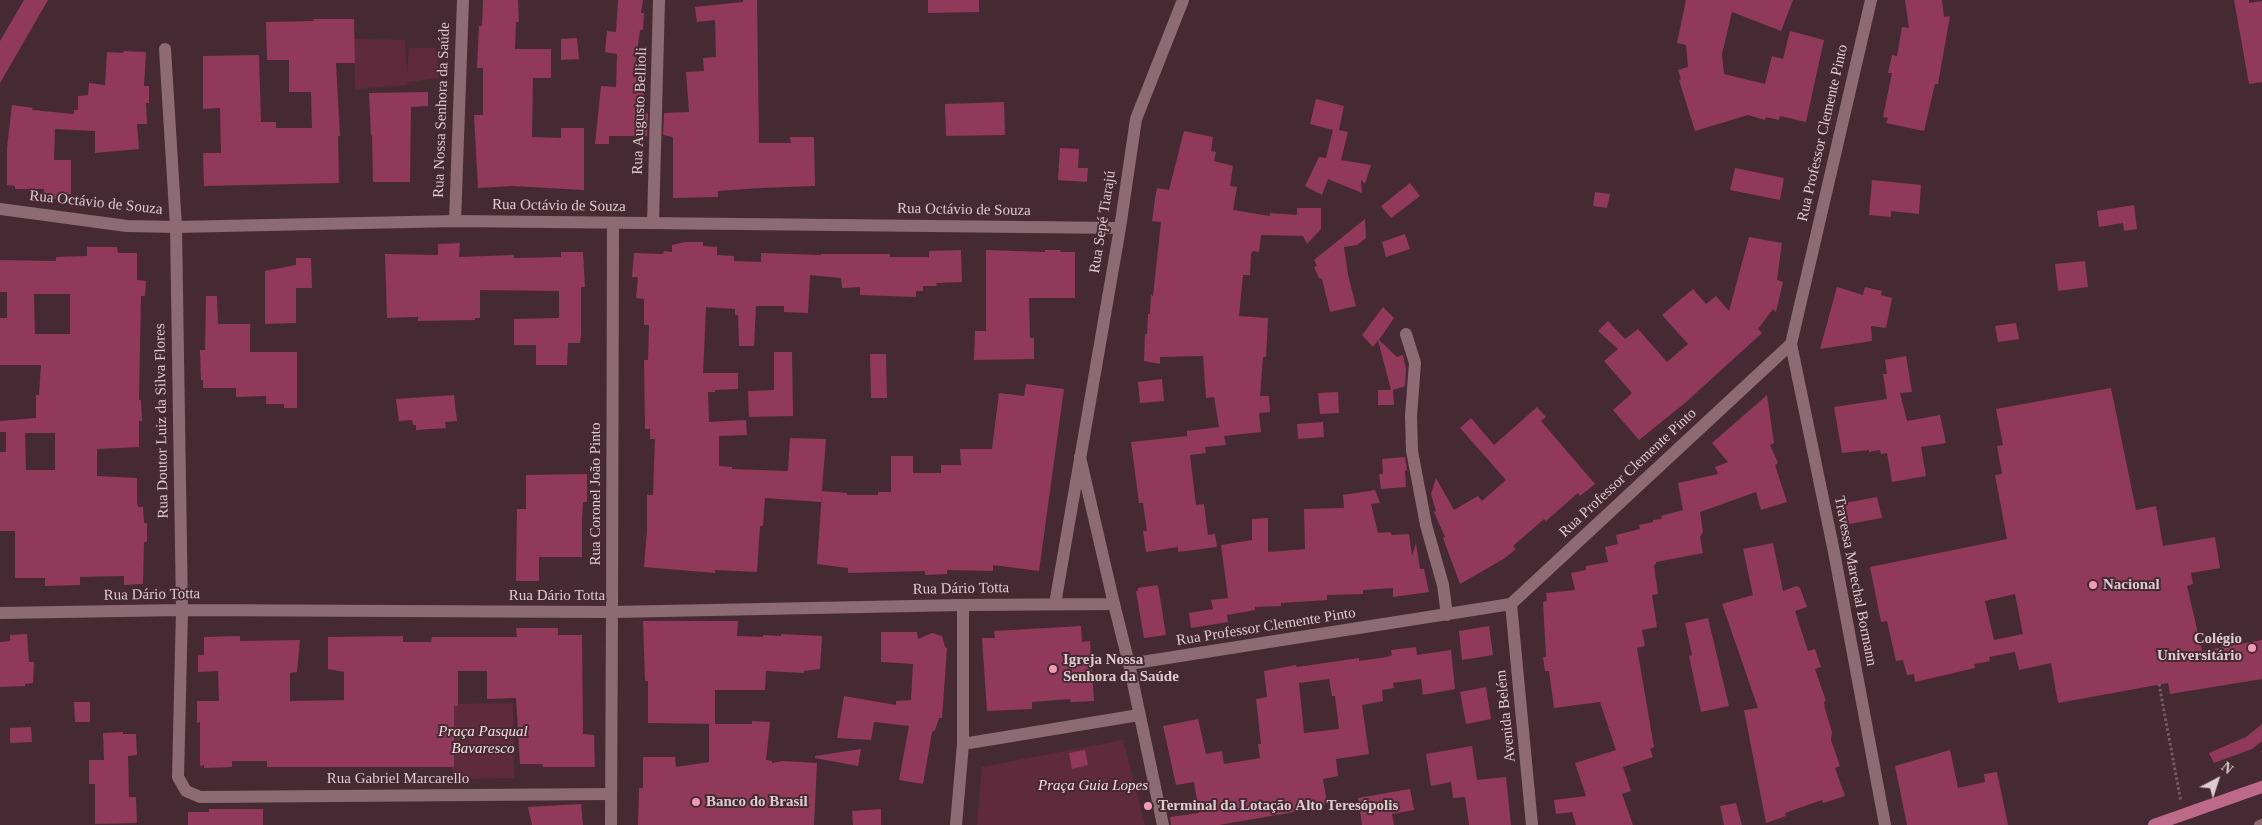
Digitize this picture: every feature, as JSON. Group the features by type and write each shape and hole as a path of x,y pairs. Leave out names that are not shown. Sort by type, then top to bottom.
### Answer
{"main road":[{"path":"2154,825 2262,787"}],"street":[{"name":"Rua Nossa Senhora da Saúde","path":"455,221 463,0"},
{"name":"Rua Augusto Bellioli","path":"653,223 659,0"},
{"name":"Rua Sepé Tiarajú","path":"1056,604 1120,228 1136,119 1182,0"},
{"name":"Rua Professor Clemente Pinto","path":"1129,664 1511,604 1791,344 1871,0"},
{"name":"Rua Doutor Luiz da Silva Flores","path":"165,49 176,227 182,610 178,778 186,791"},
{"name":"Rua Octávio de Souza","path":"0,209 127,226 176,227 455,221 1120,228"},
{"name":"Rua Coronel João Pinto","path":"611,825 613,222"},
{"path":"1406,334 1415,363 1411,416 1412,451 1426,524 1443,584 1447,615"},
{"name":"Travessa Marechal Bormann","path":"1791,344 1834,552 1885,825"},
{"name":"Rua Sepé Tiarajú","path":"1080,457 1129,664 1139,715"},
{"name":"Rua Dário Totta","path":"0,613 182,610 612,612 1114,604"},
{"name":"Avenida Belém","path":"1511,604 1532,825"},
{"path":"956,825 962,744 963,605"},
{"path":"962,744 1139,715 1160,801 1163,825"},
{"name":"Rua Gabriel Marcarello","path":"186,791 200,797 611,794"}],"path":[{"path":"2159,684 2183,815"}],"green space":[{"path":"354,39 405,40 407,76 409,48 436,48 439,78 407,82 407,85 355,89"},
{"name":"Praça Pasqual Bavaresco","path":"513,703 514,778 452,779 451,704"},
{"name":"Praça Guia Lopes","path":"1123,740 1145,825 977,825 982,767"}],"building":[{"path":"24,0 48,0 0,83 0,41"},
{"path":"483,0 518,0 519,22 516,22 515,49 551,49 551,78 533,78 532,137 561,138 561,128 584,128 584,190 513,186 478,188 474,115 483,115 483,68 477,68 479,26 482,26"},
{"path":"618,0 643,0 641,13 644,13 643,30 640,30 635,66 642,67 643,113 648,113 647,136 609,136 609,144 595,144 601,86 616,87 617,54 605,52 607,31 616,32"},
{"path":"743,0 757,0 759,143 791,143 790,137 814,137 815,186 718,191 718,197 673,198 673,137 663,135 664,113 689,112 686,72 704,71 703,58 716,57 715,20 697,22 695,7 743,2"},
{"path":"928,0 979,0 979,12 928,13"},
{"path":"1686,0 1793,0 1781,31 1732,12 1722,54 1724,74 1765,84 1772,56 1783,59 1790,31 1824,40 1806,122 1780,116 1779,120 1766,117 1765,120 1748,115 1695,131 1679,80 1681,79 1678,70 1688,67 1686,45 1677,43"},
{"path":"1905,0 1942,0 1944,17 1950,16 1938,84 1935,84 1924,131 1886,123 1888,118 1883,117 1892,73 1888,73 1892,55 1897,56 1902,27 1909,28"},
{"path":"2234,0 2249,0 2249,3 2262,1 2262,82 2249,84"},
{"path":"313,19 354,19 355,63 336,63 340,136 338,136 339,183 204,186 203,153 221,153 220,108 203,109 203,56 259,55 261,122 276,122 276,128 312,128 311,92 289,92 289,60 267,60 266,22 314,21"},
{"path":"577,38 579,59 561,60 561,39"},
{"path":"124,51 146,52 144,86 149,86 149,103 146,103 147,124 137,124 139,149 95,153 95,131 55,129 54,160 71,160 71,194 62,194 61,199 43,199 44,189 15,189 15,186 7,185 7,148 12,105 33,108 32,110 74,114 74,110 78,110 78,96 88,95 89,83 105,85 107,52 123,53"},
{"path":"428,92 428,106 411,107 410,182 373,182 369,93"},
{"path":"1316,99 1344,106 1339,130 1348,132 1341,160 1371,165 1365,184 1361,180 1362,193 1328,179 1322,195 1305,186 1319,157 1326,158 1333,130 1310,124"},
{"path":"1004,102 1005,135 946,136 945,104"},
{"path":"1184,131 1213,137 1211,151 1216,152 1214,161 1233,166 1230,186 1237,187 1233,210 1270,216 1270,213 1297,215 1297,208 1321,208 1321,229 1307,244 1303,236 1261,235 1259,252 1253,251 1251,254 1250,275 1243,275 1239,316 1268,318 1266,357 1263,357 1260,396 1269,396 1270,412 1259,413 1261,432 1224,436 1226,445 1205,447 1206,453 1190,455 1196,505 1204,504 1208,535 1215,534 1217,547 1178,552 1178,547 1146,552 1143,531 1147,531 1143,503 1139,503 1131,442 1187,436 1187,431 1219,427 1214,397 1206,398 1203,356 1160,357 1160,364 1144,361 1145,334 1147,334 1151,295 1153,296 1161,222 1152,221 1155,199 1157,188 1169,190"},
{"path":"1060,148 1079,149 1078,168 1088,168 1087,182 1058,180"},
{"path":"1735,168 1784,178 1780,200 1730,190"},
{"path":"1872,180 1921,185 1919,214 1891,211 1891,217 1869,215"},
{"path":"1410,183 1420,196 1391,218 1381,206"},
{"path":"1595,192 1610,194 1607,208 1593,206"},
{"path":"2134,205 2137,229 2124,231 2123,223 2099,227 2097,211"},
{"path":"1365,219 1366,238 1357,245 1344,247 1348,275 1356,306 1330,312 1322,279 1319,278 1314,267 1317,266 1314,260"},
{"path":"1405,234 1410,249 1386,257 1382,242"},
{"path":"1749,237 1782,243 1777,280 1783,282 1776,312 1773,309 1758,329 1762,333 1685,403 1639,440 1613,410 1632,393 1604,361 1618,349 1598,331 1608,321 1625,339 1638,329 1667,362 1688,344 1662,315 1693,289 1706,304 1716,296 1729,311"},
{"path":"685,242 703,242 703,246 717,247 717,255 734,256 734,261 761,262 761,253 821,255 890,254 890,257 929,257 929,251 961,250 962,282 936,283 937,286 923,286 923,291 916,291 916,297 860,295 860,287 842,288 841,278 810,275 808,313 784,312 784,306 756,306 754,346 739,346 738,315 735,315 735,309 706,307 703,373 738,373 738,389 708,392 709,422 746,420 747,435 719,436 719,466 732,467 732,469 788,471 790,438 826,439 821,502 765,498 763,526 760,526 757,572 715,570 715,573 644,567 647,495 653,495 655,439 650,439 650,429 645,429 644,360 648,360 649,325 644,325 644,299 636,298 638,277 632,277 634,253 663,254 664,251 672,252 672,245"},
{"path":"460,243 459,257 514,255 514,258 561,257 561,252 583,252 585,287 581,287 580,343 568,343 567,365 536,365 536,345 514,345 514,319 559,318 559,291 480,290 480,318 475,318 475,320 418,321 418,317 387,318 385,254 438,255 438,244"},
{"path":"87,247 117,247 118,253 137,253 137,280 146,281 145,296 141,296 139,400 141,400 142,421 139,421 139,447 97,449 97,476 137,478 138,507 143,507 144,523 147,523 147,542 144,542 143,584 124,585 124,576 80,577 80,585 45,586 45,578 15,578 15,531 0,531 0,452 6,452 6,432 0,432 0,421 36,418 36,395 39,395 41,365 0,365 0,318 7,318 7,292 0,292 0,260 56,261 56,257 87,256","holes":["34,294 70,294 70,334 35,334","25,433 55,433 55,470 26,470"]},
{"path":"986,250 1045,252 1045,250 1060,250 1061,252 1075,252 1075,298 1029,298 1030,338 1034,338 1034,359 974,360 975,331 986,331"},
{"path":"296,258 311,258 312,288 296,288 296,323 265,324 265,271 296,265"},
{"path":"2085,261 2088,287 2058,291 2055,264"},
{"path":"1837,287 1863,295 1865,287 1882,291 1881,295 1892,298 1886,328 1871,326 1872,341 1820,349"},
{"path":"206,296 217,296 218,324 250,324 250,352 297,352 297,408 284,408 284,404 266,404 266,396 236,397 236,388 203,388 200,350 205,350"},
{"path":"1383,307 1394,318 1379,340 1397,357 1403,355 1406,369 1405,386 1393,390 1394,405 1378,405 1378,390 1391,390 1378,340 1373,347 1362,335"},
{"path":"2016,323 2019,339 1998,342 1995,326"},
{"path":"774,352 792,352 793,416 749,417 748,391 774,390"},
{"path":"870,354 886,354 887,398 871,398"},
{"path":"1906,356 1912,392 1900,393 1907,421 1940,415 1946,443 1921,447 1926,476 1892,482 1887,453 1881,454 1880,450 1869,452 1869,450 1842,453 1834,407 1887,399 1883,374 1887,374 1885,360"},
{"path":"1162,379 1164,401 1140,403 1138,382"},
{"path":"1026,384 1064,389 1039,571 993,565 993,571 947,570 947,574 925,575 925,571 848,573 848,568 817,564 822,491 847,493 847,495 878,495 878,492 891,492 891,456 913,456 913,473 941,473 941,465 961,465 960,449 992,449 999,393 1024,396"},
{"path":"2111,388 2136,510 2156,506 2163,546 2215,537 2220,568 2191,573 2193,584 2187,586 2202,651 2262,640 2262,679 2170,694 2168,683 2058,703 2051,663 2019,670 2015,652 1989,657 1990,661 1974,664 1975,668 1915,682 1914,674 1907,675 1903,660 1896,661 1887,621 1881,622 1870,567 2007,539 1995,475 2002,474 1997,446 2003,445 1996,409","holes":["2015,594 2023,634 1994,640 1985,601"]},
{"path":"1338,392 1339,413 1320,414 1318,393"},
{"path":"454,395 457,421 445,422 446,428 416,430 416,425 413,425 412,420 399,421 396,399"},
{"path":"1767,395 1774,443 1770,445 1778,463 1775,465 1787,502 1761,510 1756,492 1700,512 1703,532 1700,537 1703,553 1656,562 1654,565 1658,594 1652,595 1657,627 1642,630 1645,646 1637,648 1654,747 1650,749 1653,757 1623,767 1631,791 1622,794 1633,825 1576,825 1572,812 1556,814 1554,800 1586,796 1575,763 1616,750 1600,702 1554,708 1549,671 1545,671 1543,657 1546,657 1543,602 1547,601 1546,593 1575,590 1571,573 1586,570 1586,566 1608,562 1605,547 1618,544 1616,535 1640,529 1639,525 1662,519 1661,516 1683,510 1678,483 1718,474 1715,467 1728,462 1712,443"},
{"path":"1537,407 1546,417 1541,421 1595,484 1580,496 1578,493 1546,521 1544,519 1513,546 1516,549 1505,558 1460,584 1443,538 1445,537 1434,512 1436,511 1431,494 1436,478 1454,510 1478,496 1482,501 1506,480 1460,428 1471,418 1494,445"},
{"path":"1323,422 1324,437 1298,439 1297,424"},
{"path":"1405,457 1407,470 1405,471 1406,487 1381,489 1379,474 1383,474 1382,459"},
{"path":"587,474 587,502 583,502 582,557 539,557 539,581 516,581 517,509 526,509 526,475"},
{"path":"1375,490 1380,503 1371,504 1378,533 1390,532 1392,535 1409,534 1412,556 1416,543 1420,569 1424,569 1429,592 1393,597 1393,588 1363,590 1363,594 1327,595 1327,600 1281,603 1281,606 1255,607 1255,610 1227,615 1228,622 1191,628 1189,613 1213,609 1211,600 1228,598 1221,545 1252,540 1252,519 1268,518 1268,552 1305,549 1304,509 1344,508 1343,495"},
{"path":"1877,497 1882,518 1849,524 1845,503"},
{"path":"1773,543 1783,591 1797,586 1800,588 1807,607 1795,611 1808,651 1815,649 1821,667 1815,669 1826,701 1824,702 1832,732 1831,740 1840,766 1835,768 1845,796 1823,803 1822,800 1785,813 1786,816 1766,823 1744,710 1758,708 1722,604 1753,595 1743,549"},
{"path":"1158,585 1166,635 1144,638 1136,591 1138,591 1138,588"},
{"path":"1708,618 1729,706 1701,712 1689,656 1692,655 1685,623"},
{"path":"643,621 738,621 737,636 763,637 763,635 781,636 781,634 822,636 820,669 804,671 804,673 766,671 765,690 715,690 715,724 648,723 648,681 645,681"},
{"path":"1081,626 1082,642 1090,641 1094,701 1071,702 1070,699 1032,702 1032,709 987,711 982,638 995,638 994,631"},
{"path":"1489,626 1493,655 1462,660 1459,631"},
{"path":"516,628 558,628 558,635 582,635 583,734 594,735 595,767 543,767 542,764 520,764 516,698 487,699 487,671 458,671 458,706 454,706 454,767 267,767 267,761 232,761 232,767 204,768 204,765 200,766 200,722 197,723 197,701 219,701 218,671 198,672 198,655 204,655 204,637 240,636 240,641 300,640 297,672 290,673 290,701 344,700 344,672 328,669 328,637 403,636 403,642 431,642 432,637 517,637"},
{"path":"881,632 917,632 918,639 932,633 942,636 947,648 942,718 939,718 935,730 932,732 923,784 899,780 909,726 874,722 871,740 837,738 844,696 896,705 896,701 911,700 913,664 881,662"},
{"path":"27,634 29,662 34,662 33,683 25,684 25,686 0,687 0,642 10,641 10,635"},
{"path":"1416,647 1417,655 1451,650 1455,689 1423,695 1421,679 1393,683 1394,688 1382,690 1383,701 1362,705 1369,754 1336,759 1338,776 1323,779 1327,804 1323,805 1323,807 1219,825 1171,825 1170,817 1199,813 1194,782 1176,785 1163,726 1198,719 1206,754 1222,751 1224,764 1260,758 1258,744 1261,744 1256,699 1267,697 1264,671 1296,665 1297,667 1359,658 1359,661 1387,657 1392,655 1391,650","holes":["1329,679 1332,696 1335,696 1339,729 1304,733 1299,683"]},
{"path":"1486,687 1491,719 1466,724 1460,692"},
{"path":"74,702 90,702 90,722 75,722"},
{"path":"752,721 770,722 766,760 772,761 772,763 783,761 817,763 814,825 638,825 639,788 643,788 643,757 675,757 676,767 709,762 709,724 752,724"},
{"path":"2262,724 2262,741 2252,749 2214,763 2209,753 2246,737"},
{"path":"31,727 32,742 10,743 10,728"},
{"path":"123,732 123,734 136,734 137,755 128,756 129,797 136,797 137,823 95,824 95,784 89,784 89,760 104,760 103,733"},
{"path":"1472,746 1477,780 1506,777 1511,825 1469,825 1465,797 1453,798 1451,782 1431,786 1426,754"},
{"path":"861,749 858,766 815,758 815,756"},
{"path":"1085,750 1088,765 1072,769 1069,753"},
{"path":"1950,750 1958,788 1985,782 1984,774 1997,772 2008,825 1907,825 1895,766"},
{"path":"1410,789 1414,810 1392,814 1394,825 1362,825 1358,798"},
{"path":"1736,803 1742,825 1724,825 1720,806"},
{"path":"581,804 583,825 532,825 528,807"},
{"path":"209,809 263,809 263,825 188,825 188,812 209,812"},
{"path":"881,809 881,825 853,825 852,811"}],"place":[{"name":"Nacional","path":"2093,585"},
{"name":"Colégio Universitário","path":"2252,648"},
{"name":"Igreja Nossa Senhora da Saúde","path":"1053,669"},
{"name":"Banco do Brasil","path":"696,802"},
{"name":"Terminal da Lotação Alto Teresópolis","path":"1148,806"}]}
